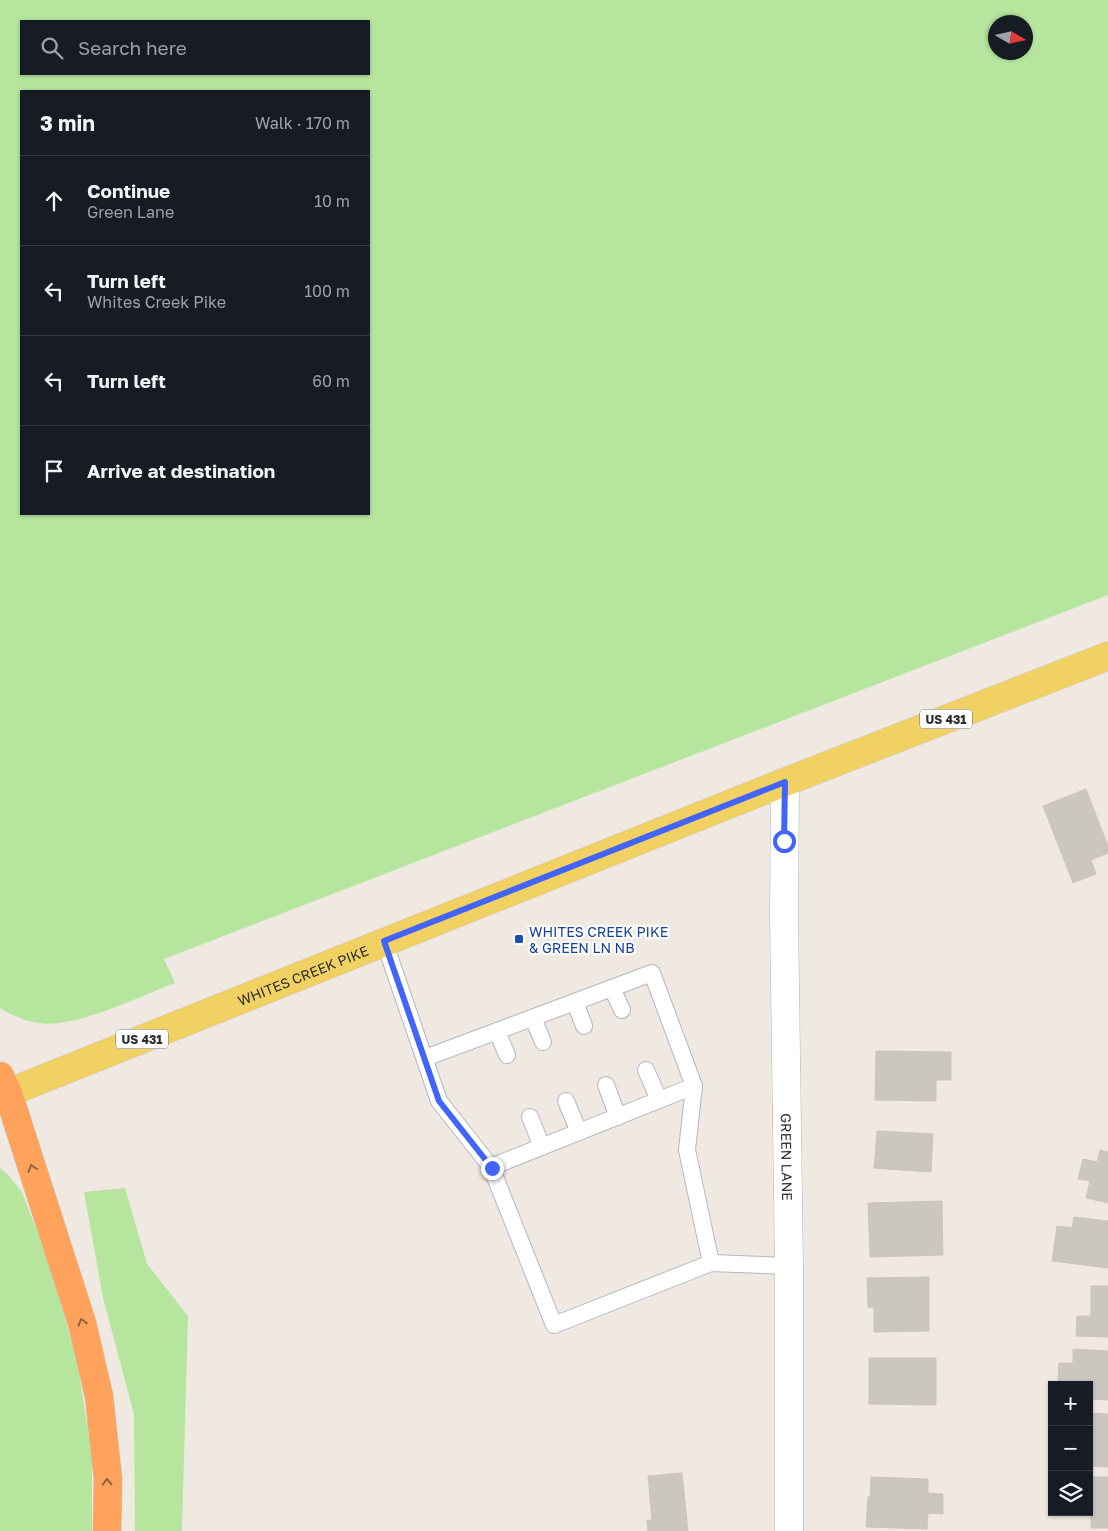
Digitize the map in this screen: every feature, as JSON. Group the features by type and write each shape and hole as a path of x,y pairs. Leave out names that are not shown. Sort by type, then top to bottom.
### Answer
{"highway":[{"path":"3,1088 82,1324 98,1396 108,1479 107,1531"}],"main road":[{"name":"WHITES CREEK PIKE","path":"3,1088 384,941 1108,656"}],"street":[{"name":"GREEN LANE","path":"785,782 784,915 789,1266 789,1531"}],"lane":[{"path":"384,941 439,1101 492,1168 554,1326 712,1263 789,1266"},
{"path":"425,1058 652,973 694,1086 687,1150 712,1263"},
{"path":"612,988 622,1010"},
{"path":"575,1002 584,1026"},
{"path":"533,1018 543,1042"},
{"path":"497,1031 507,1056"},
{"path":"646,1070 659,1100"},
{"path":"606,1085 618,1117"},
{"path":"492,1168 694,1086"},
{"path":"566,1101 579,1132"},
{"path":"530,1117 542,1147"}],"green space":[{"path":"0,0 1108,0 1108,595 164,959 175,983 107,1010 53,1024 28,1021 0,1008"},
{"path":"0,1168 22,1192 48,1260 77,1360 92,1455 92,1531 0,1531"},
{"path":"125,1188 147,1264 188,1316 182,1531 135,1531 134,1414 103,1298 84,1192"}],"building":[{"path":"1086,789 1108,846 1108,853 1091,860 1096,874 1073,883 1043,806"},
{"path":"876,1051 951,1052 951,1080 936,1080 936,1101 875,1100"},
{"path":"877,1131 933,1134 931,1172 874,1168"},
{"path":"1100,1150 1108,1152 1108,1203 1086,1198 1090,1181 1078,1179 1083,1159 1097,1162"},
{"path":"942,1201 943,1255 870,1257 868,1203"},
{"path":"1074,1217 1108,1221 1108,1268 1052,1261 1057,1226 1072,1228"},
{"path":"929,1277 929,1331 874,1332 874,1308 868,1307 867,1278"},
{"path":"1091,1286 1108,1286 1108,1337 1076,1336 1077,1316 1091,1316"},
{"path":"1073,1349 1108,1351 1108,1400 1093,1399 1093,1381 1058,1381 1059,1363 1073,1363"},
{"path":"869,1358 936,1358 936,1405 869,1404"},
{"path":"1093,1413 1108,1414 1108,1467 1093,1466"},
{"path":"682,1473 688,1531 648,1531 647,1520 652,1520 648,1476"},
{"path":"871,1477 928,1479 928,1493 943,1494 943,1514 928,1513 927,1529 866,1527"},
{"path":"1093,1477 1108,1477 1108,1528 1091,1528 1091,1516 1093,1516"}],"place":[{"name":"WHITES CREEK PIKE & GREEN LN NB","path":"519,939"}],"route":[{"path":"492,1168 439,1101 384,941 785,782 784,841"}]}
